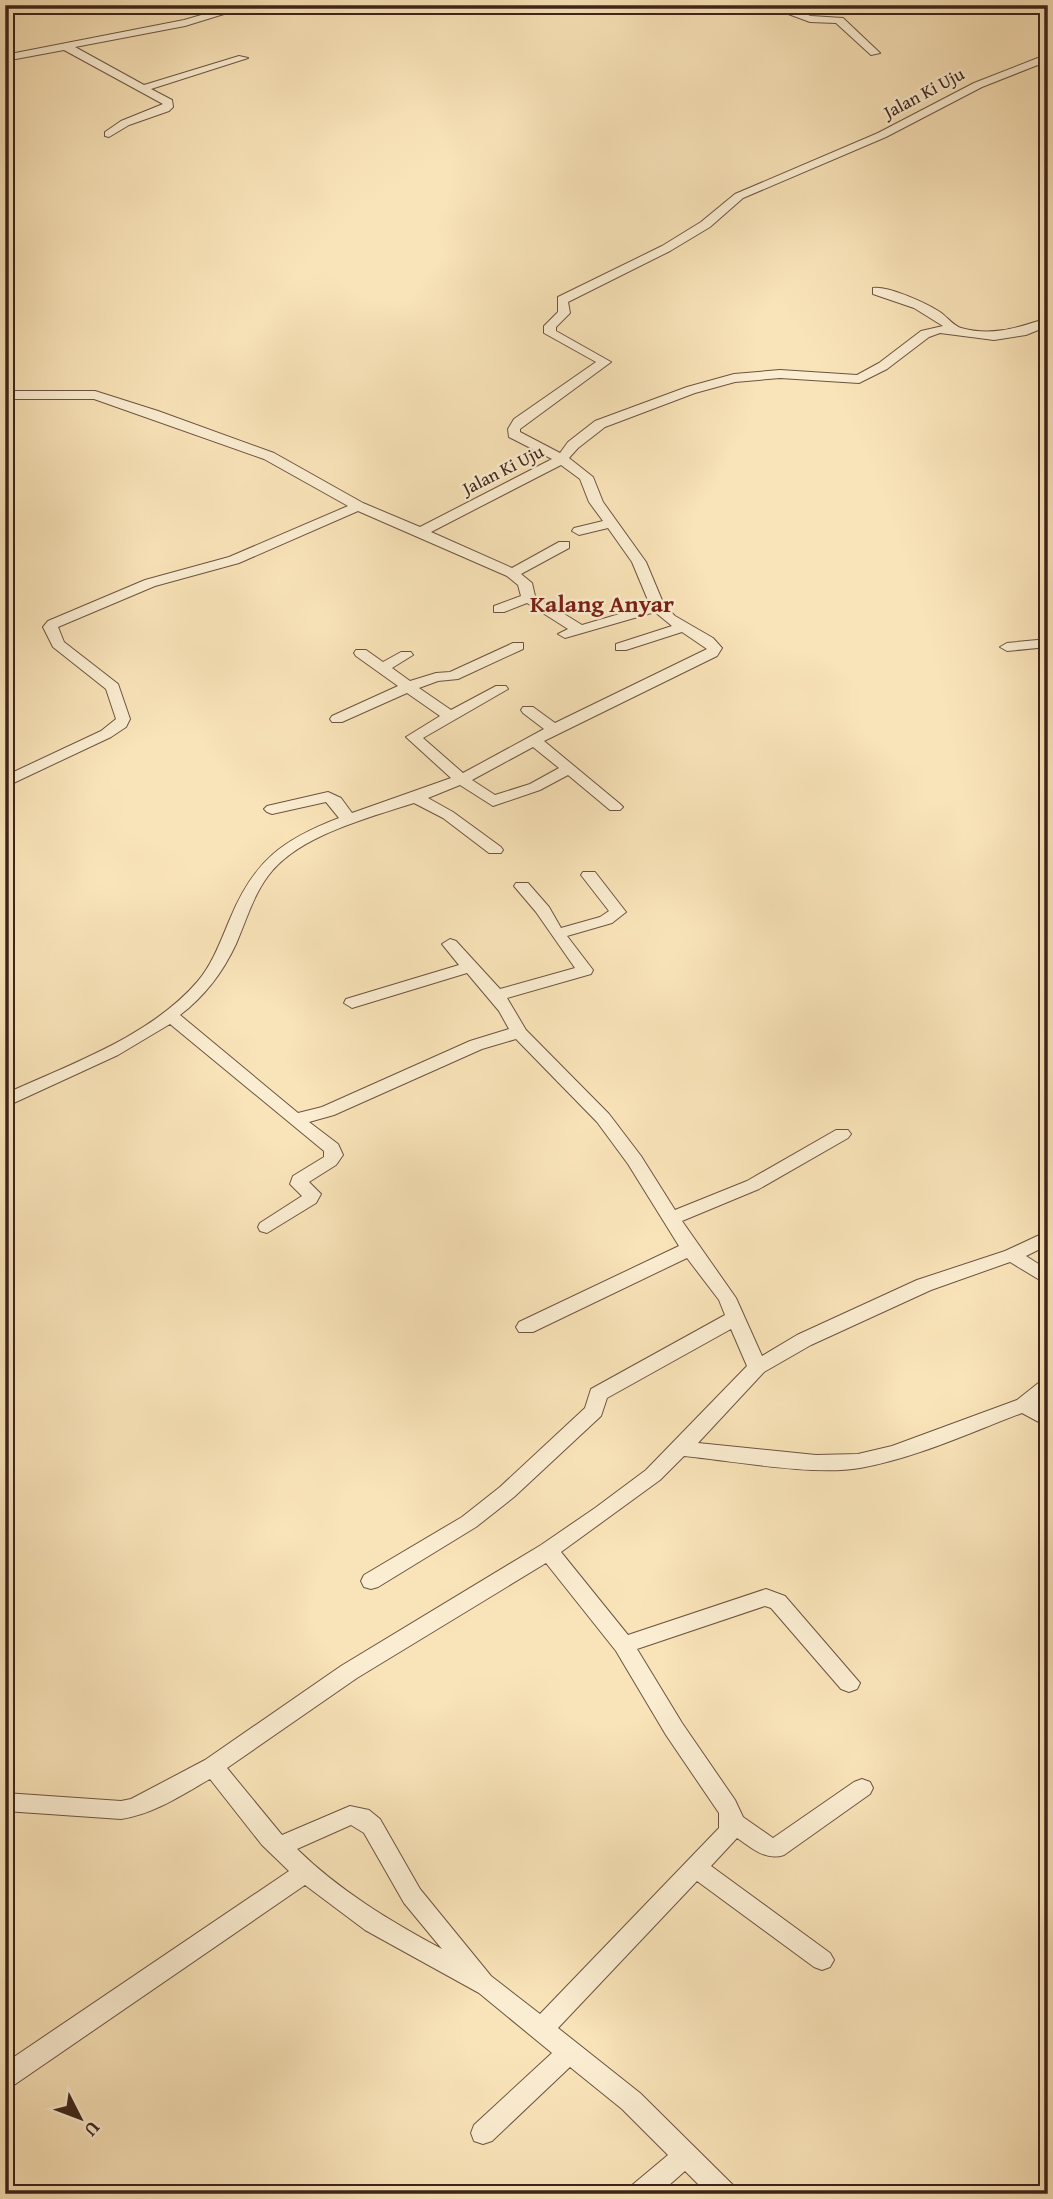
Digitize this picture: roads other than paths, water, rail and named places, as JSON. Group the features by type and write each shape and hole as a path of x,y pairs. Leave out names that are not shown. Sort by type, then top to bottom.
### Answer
{"street":[{"path":"5,58 186,23 248,5"},
{"path":"317,9 331,5"},
{"path":"769,5 810,19 839,20 875,53"},
{"path":"63,46 143,88 169,105 125,123 109,134"},
{"name":"Jalan Ki Uju","path":"562,459 514,434 514,429 519,422 604,364 604,359 550,333 550,326 564,313 562,300 650,257 725,211 739,196 882,135 978,85 1048,57"},
{"path":"143,88 243,58"},
{"path":"877,290 916,303 934,313 953,329"},
{"path":"5,1101 100,1056 171,1016 206,981 228,946 255,878 294,844 461,779 554,729 712,653 715,648 708,641 683,627 658,607 639,562 596,502 586,477 562,459 573,445 600,424 691,390 734,378 763,374 859,379 883,366 925,334 939,329 995,336 1026,331 1048,322"},
{"path":"5,395 76,393 107,398 269,456 358,506 512,573 525,583 528,598 572,631 658,607"},
{"name":"Jalan Ki Uju","path":"420,532 562,459"},
{"path":"5,782 106,734 121,724 123,719 113,687 58,644 50,627 53,624 150,583 234,560 358,506"},
{"path":"579,531 611,523"},
{"path":"512,573 564,545"},
{"path":"499,609 528,598"},
{"path":"621,647 683,627"},
{"path":"1007,648 1048,643"},
{"path":"337,719 408,687 436,677 453,676 518,646"},
{"path":"361,653 449,716"},
{"path":"382,668 406,655"},
{"path":"501,690 413,737 480,794 497,801 535,787 569,768"},
{"path":"528,710 554,729"},
{"path":"535,741 615,807"},
{"path":"272,810 328,797 335,801 349,821"},
{"path":"417,798 448,815 495,850"},
{"path":"557,934 606,920 618,912 589,875"},
{"path":"495,996 585,970 557,934 543,909 522,886"},
{"path":"450,944 495,996 516,1023 519,1032 603,1118 635,1160 690,1249 727,1298 757,1367"},
{"path":"352,1003 470,967"},
{"path":"171,1016 332,1148 334,1155 330,1161 299,1180 299,1184 312,1194 310,1199 267,1227"},
{"path":"295,1120 328,1111 476,1045 519,1032"},
{"path":"672,1218 753,1185 842,1134"},
{"path":"5,1802 121,1810 134,1808 213,1766 349,1672 548,1551 653,1475 757,1367 804,1340 924,1285 1012,1255 1048,1237"},
{"path":"526,1327 690,1249"},
{"path":"1012,1255 1048,1279"},
{"path":"371,1581 468,1522 507,1492 594,1411 598,1394 735,1318"},
{"path":"680,1448 816,1462 858,1461 895,1452 1024,1405 1048,1386"},
{"path":"1024,1405 1048,1420"},
{"path":"541,2029 728,1833 733,1823 732,1814 674,1729 624,1645 548,1551"},
{"path":"624,1645 766,1597 778,1602 849,1683"},
{"path":"213,1766 279,1847 305,1872 373,1923 486,1986 631,2101 725,2194"},
{"path":"733,1823 770,1848 776,1848 862,1788"},
{"path":"279,1847 350,1815 361,1816 372,1826 412,1896 486,1986"},
{"path":"696,1867 822,1960"},
{"path":"5,2077 305,1872"},
{"path":"483,2133 570,2052"},
{"path":"640,2194 686,2155"}],"district":[{"name":"Kalang Anyar","path":"602,604"}]}
